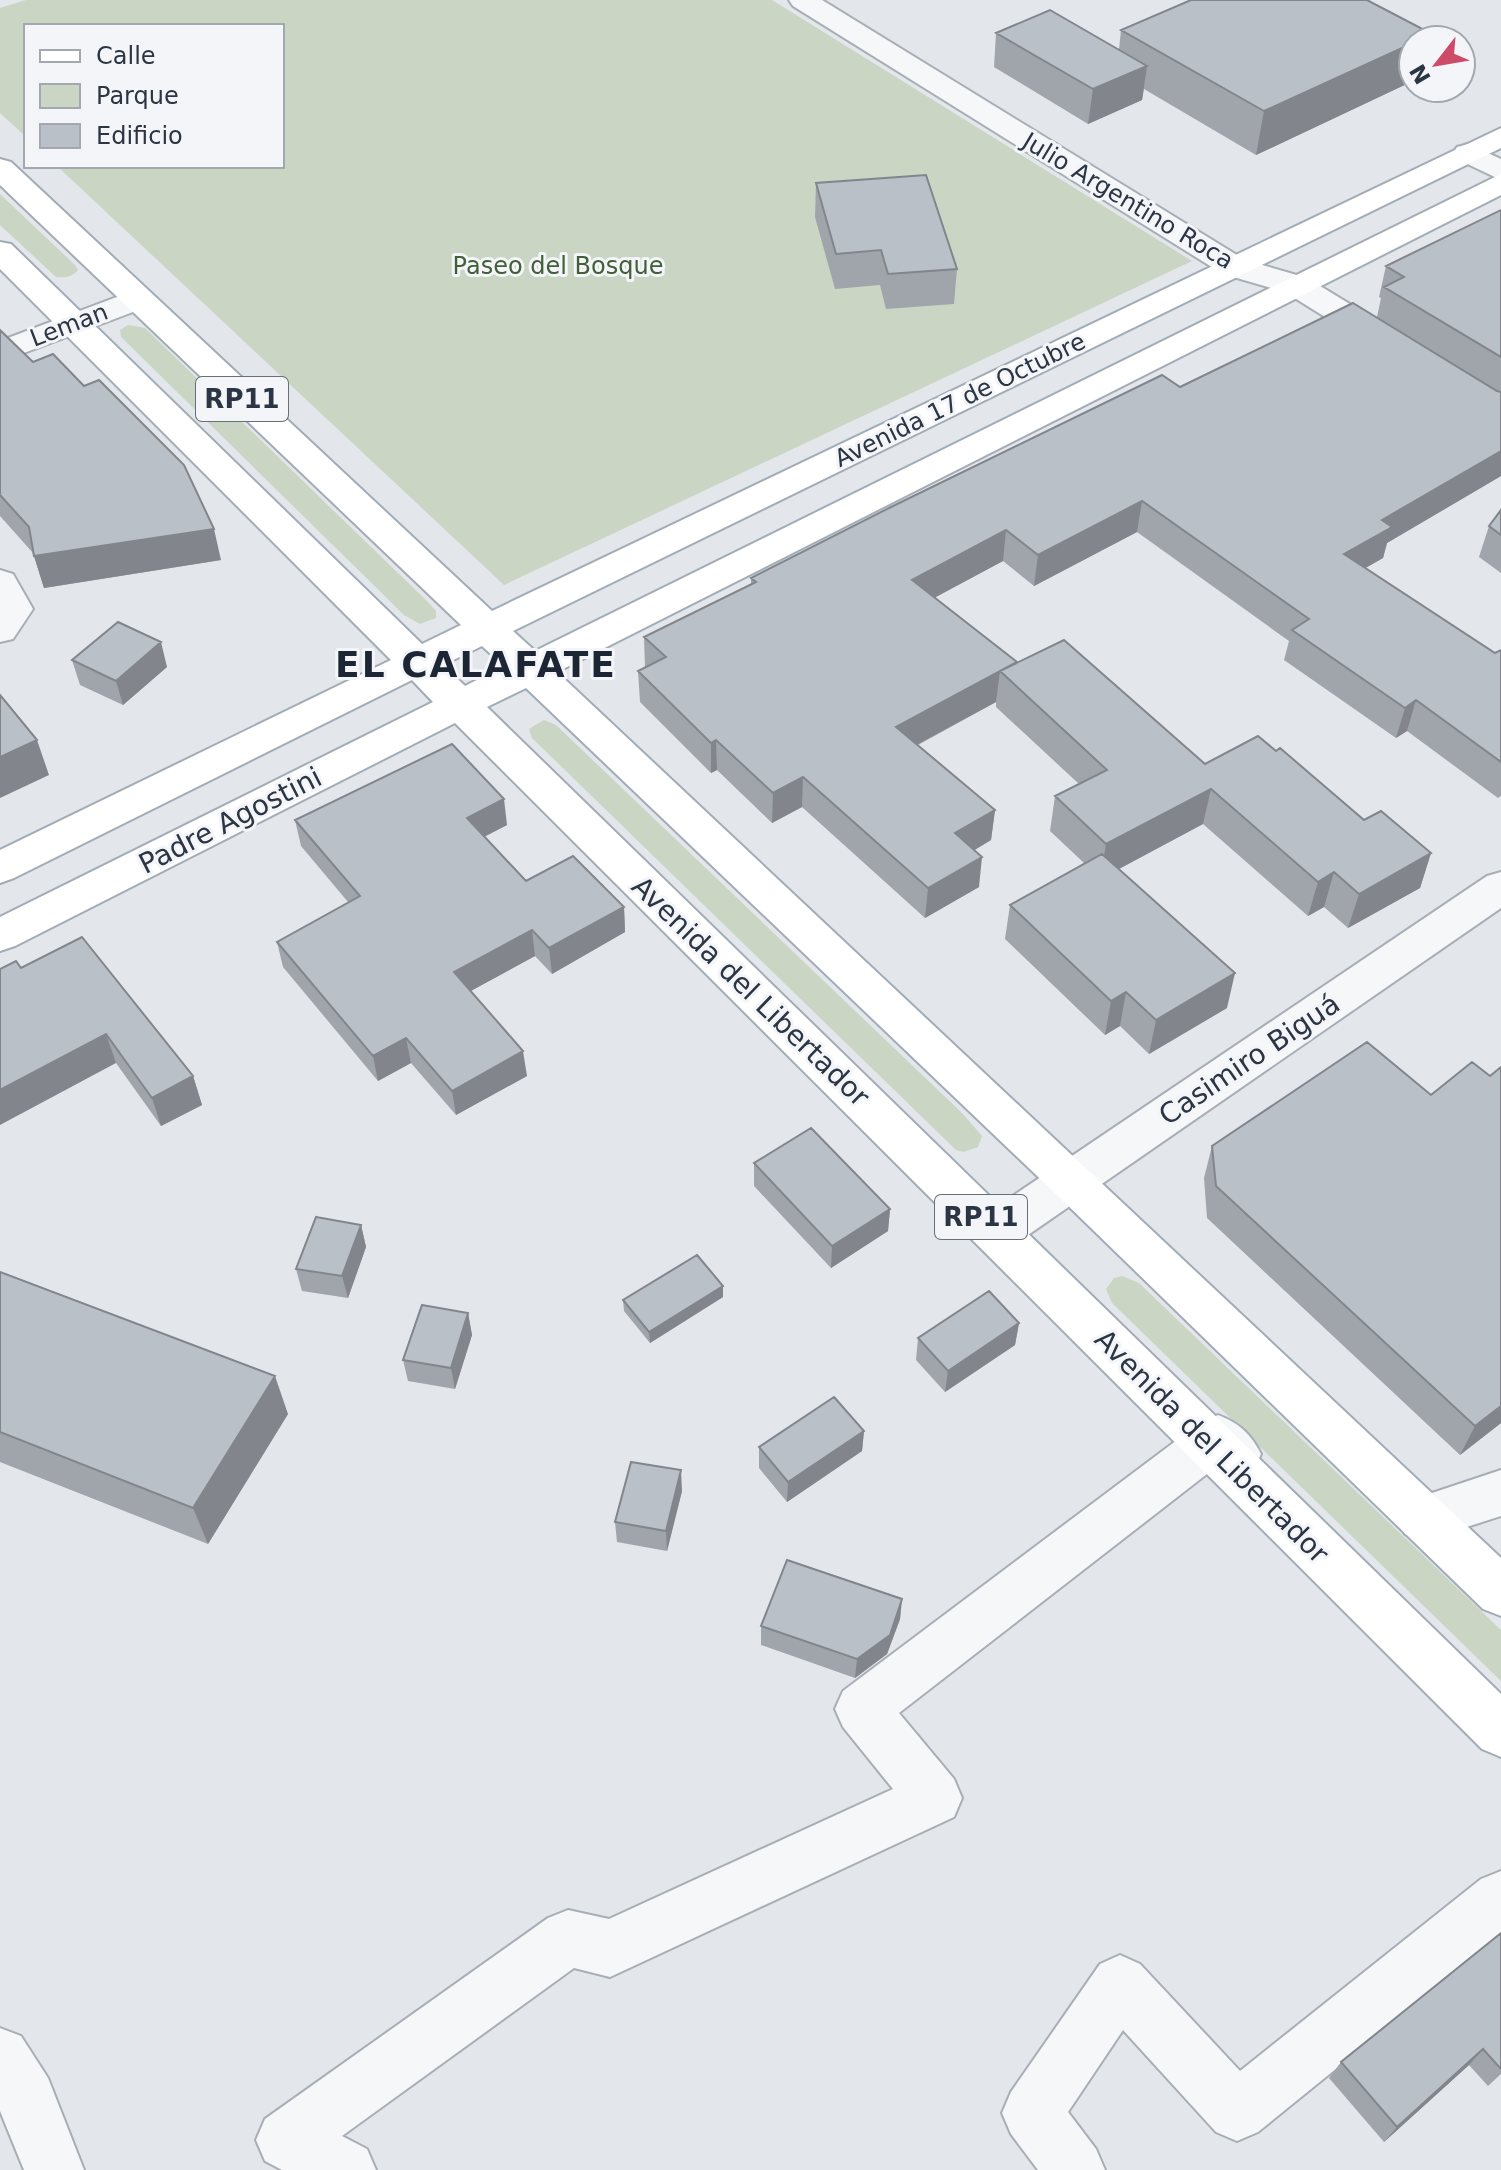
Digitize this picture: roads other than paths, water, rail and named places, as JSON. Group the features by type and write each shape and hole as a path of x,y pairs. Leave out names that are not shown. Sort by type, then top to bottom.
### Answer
{"main road":[{"name":"Avenida 17 de Octubre","path":"418,662 1501,137"},
{"name":"RP11","path":"0,168 1071,1180 1501,1592"},
{"name":"Avenida 17 de Octubre","path":"460,704 1501,183"},
{"name":"Avenida del Libertador","path":"0,251 1501,1731"},
{"name":"Padre Agostini","path":"0,868 418,662"},
{"name":"Padre Agostini","path":"0,935 460,704"}],"street":[{"name":"Julio Argentino Roca","path":"803,0 1234,267 1296,285 1412,356"},
{"path":"1468,153 1501,171"},
{"name":"Leman","path":"0,352 138,299"},
{"path":"0,582 15,609 0,630"},
{"name":"Casimiro Biguá","path":"996,1232 1501,887"},
{"path":"346,2170 286,2140 568,1938 610,1948 935,1798 862,1709 1218,1437 1501,1714"},
{"path":"1423,1518 1501,1493"},
{"path":"1075,2170 1032,2113 1120,1984 1237,2111 1501,1899"},
{"path":"0,2057 27,2099 54,2170"}],"district":[{"name":"EL CALAFATE","path":"476,664"}],"park label":[{"name":"Paseo del Bosque","path":"558,266"}]}
